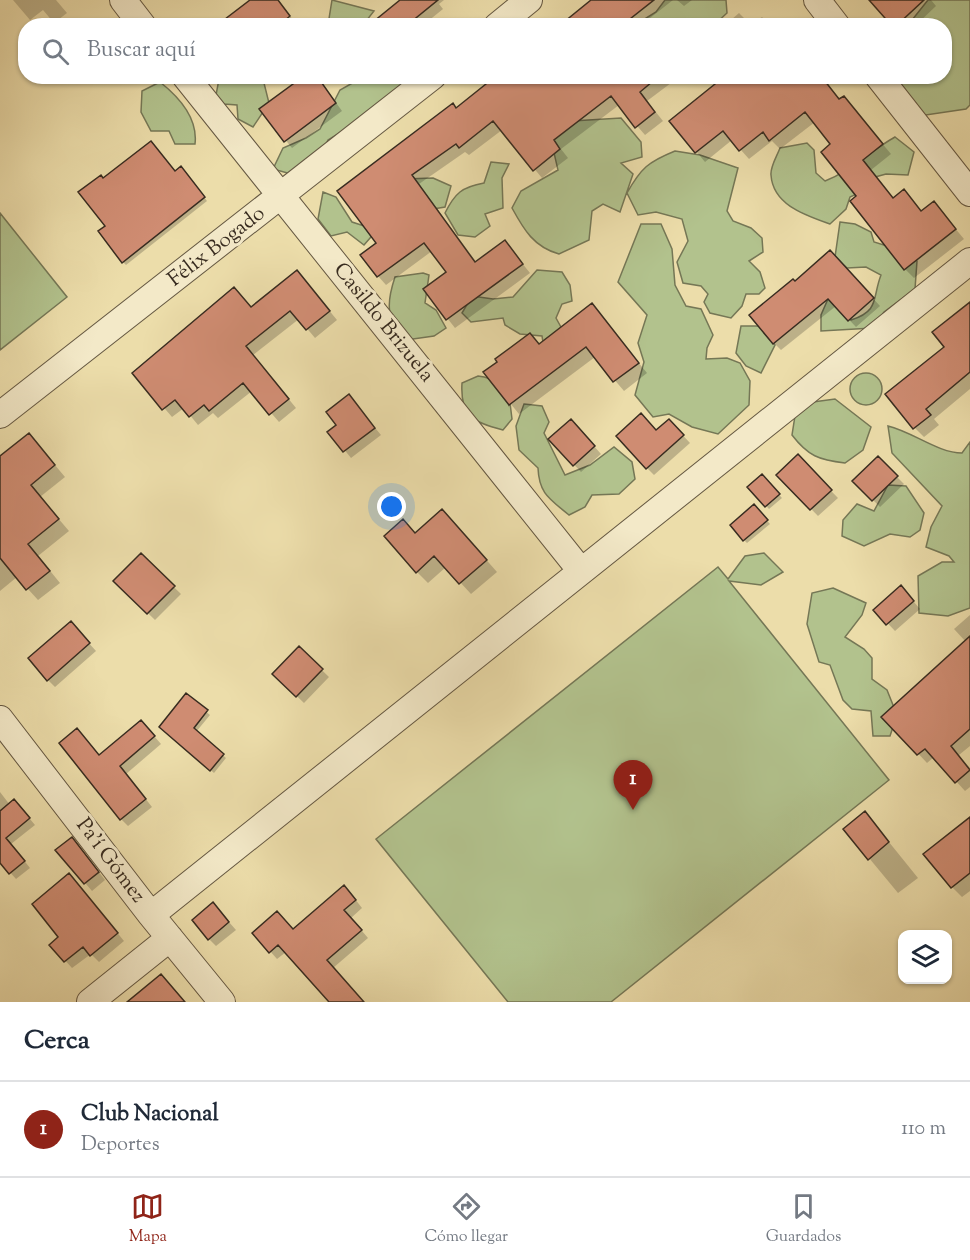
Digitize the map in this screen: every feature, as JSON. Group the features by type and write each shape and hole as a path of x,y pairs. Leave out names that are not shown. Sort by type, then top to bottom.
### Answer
{"street":[{"path":"123,0 137,18"},
{"path":"507,18 529,0"},
{"path":"817,0 831,18"},
{"name":"Casildo Brizuela","path":"191,84 581,571"},
{"name":"Félix Bogado","path":"0,415 423,84"},
{"path":"884,84 970,193"},
{"path":"151,915 970,261"},
{"name":"Pa'í Gómez","path":"0,718 151,915 222,1002"},
{"path":"90,1002 170,938"}],"green space":[{"path":"332,0 374,11 368,18 329,18"},
{"path":"665,0 726,0 727,13 722,18 646,18 656,12"},
{"path":"928,0 970,0 970,105 966,109 919,116 899,84 952,84 952,18 914,18"},
{"path":"156,84 162,84 174,94 190,117 195,144 175,144 169,131 151,131 141,112 142,91"},
{"path":"218,84 264,84 269,103 253,127 238,119 237,105 224,104 216,95"},
{"path":"351,84 404,84 402,90 372,113 328,140 317,164 291,174 273,169 283,148 320,129 340,90"},
{"path":"621,118 641,142 642,157 621,163 633,174 620,212 603,204 592,211 589,240 559,254 550,251 531,237 512,208 521,191 558,170 552,144 540,123"},
{"path":"895,137 914,152 908,175 886,174 868,179 859,193 850,197 846,209 830,224 792,207 784,201 773,185 772,169 780,148 807,143 814,150 816,173 825,181 843,172"},
{"path":"675,151 700,155 738,168 727,211 733,221 751,228 762,238 763,252 749,261 760,272 765,288 759,294 746,294 742,306 731,318 710,313 704,302 708,294 701,286 683,283 677,262 688,241 682,219 656,212 638,215 627,193 646,167"},
{"path":"491,162 509,164 502,178 503,208 485,214 490,226 475,237 458,235 445,213 452,200 460,192 484,183"},
{"path":"433,178 451,186 445,207 415,212 405,179"},
{"path":"323,192 336,197 352,222 377,230 364,245 347,232 331,236 318,219"},
{"path":"0,213 67,297 0,350"},
{"path":"840,222 855,224 871,232 874,242 903,251 917,261 915,289 884,312 873,328 821,331 821,315 828,299 836,298 847,308 851,320 860,316 867,312 874,303 881,275 866,267 847,268 835,257"},
{"path":"641,224 661,224 672,249 675,285 686,306 701,309 713,335 707,348 706,359 727,358 740,363 750,381 749,405 718,434 692,427 669,414 653,417 635,395 644,362 638,343 647,315 618,282"},
{"path":"537,270 562,272 570,285 572,301 562,304 556,318 567,338 545,355 542,336 520,334 505,325 503,318 471,322 462,313 472,296 493,299 513,297"},
{"path":"423,273 429,275 425,303 436,310 446,328 434,336 406,340 391,318 389,303 392,287 395,277"},
{"path":"741,326 759,326 775,345 761,373 746,366 736,353"},
{"path":"866,373 877,378 882,389 877,400 866,405 855,400 850,389 855,378"},
{"path":"478,376 495,382 502,389 509,405 510,403 512,419 503,430 483,424 470,416 466,410 463,403 462,383"},
{"path":"835,399 871,427 863,450 845,463 815,456 803,448 792,435 795,416 813,402"},
{"path":"524,404 542,406 549,422 544,433 565,475 590,465 614,447 632,462 635,479 619,494 592,495 585,507 569,515 556,505 543,490 538,468 519,450 516,426"},
{"path":"888,426 953,452 962,453 970,442 970,608 948,616 919,613 918,576 942,562 954,562 949,556 926,547 931,527 942,506 892,453"},
{"path":"888,485 906,486 924,513 920,530 910,537 890,534 864,546 842,536 843,520 857,504 874,511"},
{"path":"764,553 783,572 761,585 729,581 889,780 611,1002 508,1002 376,839 718,567 728,579 745,556"},
{"path":"833,588 866,603 862,615 845,637 864,649 872,658 872,679 887,690 897,715 890,736 873,736 871,711 852,709 843,700 830,665 819,662 807,624 812,593"}],"building":[{"path":"250,0 278,0 290,16 288,18 226,18"},
{"path":"400,0 438,0 416,18 378,18"},
{"path":"591,0 654,0 631,18 569,18"},
{"path":"869,0 924,0 905,18 885,18"},
{"path":"293,84 323,84 336,103 284,142 259,109"},
{"path":"486,84 650,84 640,92 655,112 635,128 611,96 554,140 560,149 533,171 493,121 459,148 456,144 412,175 475,262 505,240 523,264 446,320 423,289 446,272 424,243 377,277 360,255 376,243 337,191 453,103 456,108"},
{"path":"715,84 827,84 839,99 844,96 883,144 863,160 893,198 904,189 921,211 934,201 956,229 904,270 850,201 856,196 821,152 830,144 805,112 769,141 763,132 739,151 723,131 695,153 669,121"},
{"path":"151,141 175,171 181,166 205,197 122,263 98,231 105,226 78,192 101,175 103,178"},
{"path":"830,250 874,298 848,321 828,299 773,344 749,315 793,279 795,281"},
{"path":"297,270 330,311 306,330 290,311 246,346 289,399 269,415 243,383 209,411 204,405 189,417 175,400 162,410 132,373 234,287 251,307"},
{"path":"970,302 970,372 926,409 931,415 913,429 885,394 944,347 932,332"},
{"path":"592,303 639,363 613,382 586,347 509,405 483,372 497,362 495,359 530,333 539,344"},
{"path":"349,394 375,428 343,452 327,432 336,425 326,412"},
{"path":"641,413 656,430 669,419 684,435 646,469 616,436"},
{"path":"571,419 595,446 573,466 548,439"},
{"path":"29,433 55,465 31,485 59,519 28,544 50,571 26,590 0,558 0,456"},
{"path":"798,454 832,490 810,510 776,475"},
{"path":"878,456 898,476 872,501 852,481"},
{"path":"762,474 780,494 765,507 747,487"},
{"path":"754,504 768,520 743,541 730,525"},
{"path":"442,509 487,560 459,584 434,556 416,573 384,536 403,519 415,533"},
{"path":"141,553 175,586 147,614 113,581"},
{"path":"901,585 914,601 886,625 873,610"},
{"path":"71,621 90,643 47,681 28,658"},
{"path":"970,636 970,729 951,746 970,770 955,783 925,749 917,755 881,717"},
{"path":"299,646 323,669 296,697 272,674"},
{"path":"186,693 208,710 194,728 224,754 210,771 159,727"},
{"path":"141,720 155,736 120,766 146,799 120,820 59,743 77,728 99,755"},
{"path":"14,799 30,818 6,838 25,861 9,874 0,863 0,811"},
{"path":"865,811 889,842 868,860 843,829"},
{"path":"970,817 970,873 951,888 923,854"},
{"path":"72,837 99,872 84,884 55,850"},
{"path":"69,873 118,933 90,956 83,947 64,962 49,945 58,937 32,904"},
{"path":"344,885 356,900 344,910 362,930 327,960 364,1002 329,1002 278,945 269,953 252,933 277,911 293,929"},
{"path":"213,902 229,922 208,940 192,920"},
{"path":"161,974 185,1002 127,1002"}],"place":[{"name":"Club Nacional","path":"633,810"}]}
